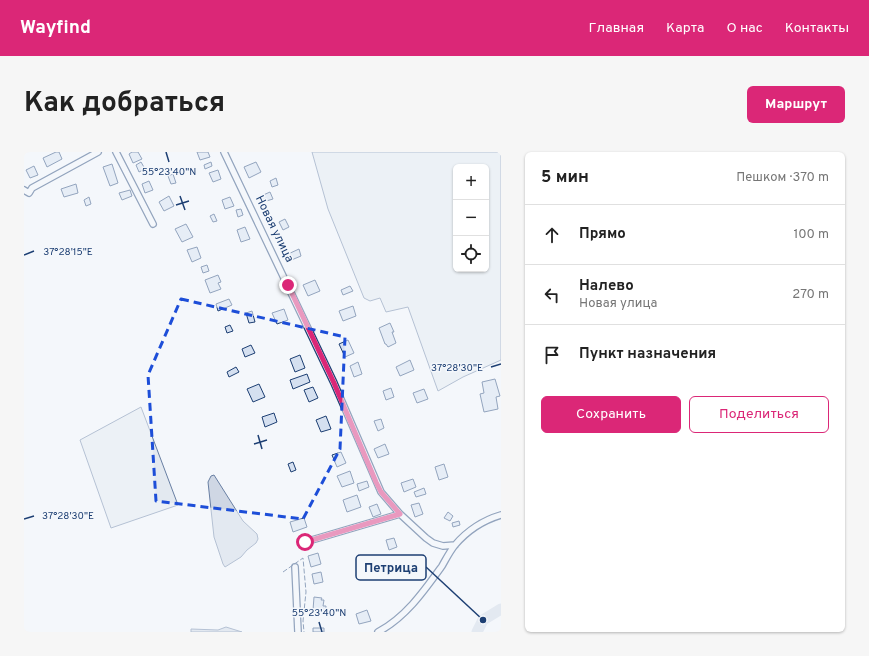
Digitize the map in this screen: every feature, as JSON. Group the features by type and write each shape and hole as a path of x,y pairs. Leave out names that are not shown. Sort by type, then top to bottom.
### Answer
{"street":[{"path":"24,190 30,193 32,188 98,152"},
{"path":"116,152 153,224"},
{"name":"Новая улица","path":"224,152 334,383 381,492 400,514 426,538 433,543 443,546 455,545"},
{"path":"305,542 400,514"},
{"path":"378,632 388,627 406,612 422,593 455,545 479,524 501,514"},
{"path":"295,567 298,632"}],"highlighted area":[{"path":"181,299 345,337 340,449 303,519 156,501 148,375"}],"shaded area":[{"path":"312,152 501,152 501,360 463,377 438,391 408,307 386,312 380,298 370,301 364,298 328,209"},
{"path":"141,407 178,505 111,528 80,440"},
{"path":"214,475 243,521 257,534 258,539 256,543 241,557 225,567 214,537 208,482 211,476"},
{"path":"226,627 242,632 191,632 191,629 218,630"}],"building":[{"path":"59,152 62,159 47,167 43,158"},
{"path":"132,152 138,152 142,159 133,163 129,154"},
{"path":"197,152 208,152 210,157 200,160"},
{"path":"141,162 145,169 139,172 136,165"},
{"path":"211,162 212,166 205,169 204,165"},
{"path":"256,162 261,172 249,178 244,167"},
{"path":"112,164 118,183 110,186 103,167"},
{"path":"34,166 38,175 30,178 26,170"},
{"path":"218,170 221,179 213,182 209,173"},
{"path":"173,174 176,183 171,184 168,176"},
{"path":"276,178 278,185 272,187 270,181"},
{"path":"149,181 153,190 145,193 142,184"},
{"path":"76,184 78,193 64,197 61,189"},
{"path":"130,190 132,196 122,200 119,193"},
{"path":"270,192 273,199 263,202 261,196"},
{"path":"169,196 174,206 164,211 159,202"},
{"path":"89,197 91,204 86,206 84,200"},
{"path":"230,197 234,206 225,209 222,200"},
{"path":"241,209 243,215 238,217 236,210"},
{"path":"214,214 217,221 213,222 210,216"},
{"path":"285,219 289,227 283,230 279,222"},
{"path":"186,224 193,237 182,242 175,229"},
{"path":"245,227 250,239 241,242 237,230"},
{"path":"197,247 201,258 192,262 187,250"},
{"path":"299,249 301,256 289,261 286,255"},
{"path":"207,265 209,271 203,273 201,267"},
{"path":"218,275 221,282 218,283 221,289 210,293 205,280"},
{"path":"315,280 320,291 308,296 303,285"},
{"path":"350,286 353,291 343,295 341,290"},
{"path":"229,299 232,305 218,311 216,304"},
{"path":"353,306 356,316 343,321 339,311"},
{"path":"284,309 288,320 277,324 272,313"},
{"path":"252,311 255,322 249,323 246,313"},
{"path":"390,323 394,332 392,332 396,343 388,347 385,344 379,328"},
{"path":"230,325 233,331 227,333 225,327"},
{"path":"348,340 354,353 345,357 339,344"},
{"path":"251,345 255,353 245,357 242,349"},
{"path":"300,355 305,368 295,372 290,359"},
{"path":"410,360 414,370 400,376 396,367"},
{"path":"358,362 362,374 354,377 350,366"},
{"path":"236,367 239,372 229,377 227,372"},
{"path":"307,374 310,382 293,389 290,380"},
{"path":"495,379 500,396 496,397 498,409 484,412 480,394 484,393 482,382"},
{"path":"259,384 265,397 253,402 247,389"},
{"path":"313,387 318,398 309,402 304,390"},
{"path":"391,388 394,397 386,400 383,391"},
{"path":"424,389 428,399 417,403 413,393"},
{"path":"274,413 277,422 265,427 262,417"},
{"path":"326,416 331,429 321,432 316,420"},
{"path":"381,419 384,428 378,431 374,421"},
{"path":"385,444 389,454 378,458 374,449"},
{"path":"341,452 346,463 337,467 332,455"},
{"path":"293,462 296,470 291,472 288,464"},
{"path":"444,464 448,477 439,480 435,467"},
{"path":"350,471 354,483 342,487 337,476"},
{"path":"413,479 416,487 404,492 401,483"},
{"path":"367,481 369,487 359,491 357,484"},
{"path":"424,488 426,494 416,497 414,492"},
{"path":"357,495 361,507 347,512 343,500"},
{"path":"419,503 423,514 415,517 411,505"},
{"path":"377,504 381,514 373,517 369,507"},
{"path":"448,512 453,516 450,521 444,518"},
{"path":"304,518 307,527 293,532 290,522"},
{"path":"459,521 460,525 453,527 452,523"},
{"path":"394,538 397,547 389,550 386,540"},
{"path":"318,553 321,564 311,567 308,556"},
{"path":"321,572 323,582 314,584 312,574"},
{"path":"314,597 322,598 321,600 324,600 323,606 326,606 326,611 313,610"},
{"path":"367,610 371,621 359,624 356,614"},
{"path":"313,628 324,628 324,632 313,632"}],"waterway":[{"path":"477,632 483,620 501,609"}],"fence":[{"path":"283,572 303,558 306,592 303,621 304,632"}],"place":[{"name":"Петрица","path":"483,620"}],"route":[{"path":"288,285 334,383 376,482 390,504 400,514 305,542"}]}
